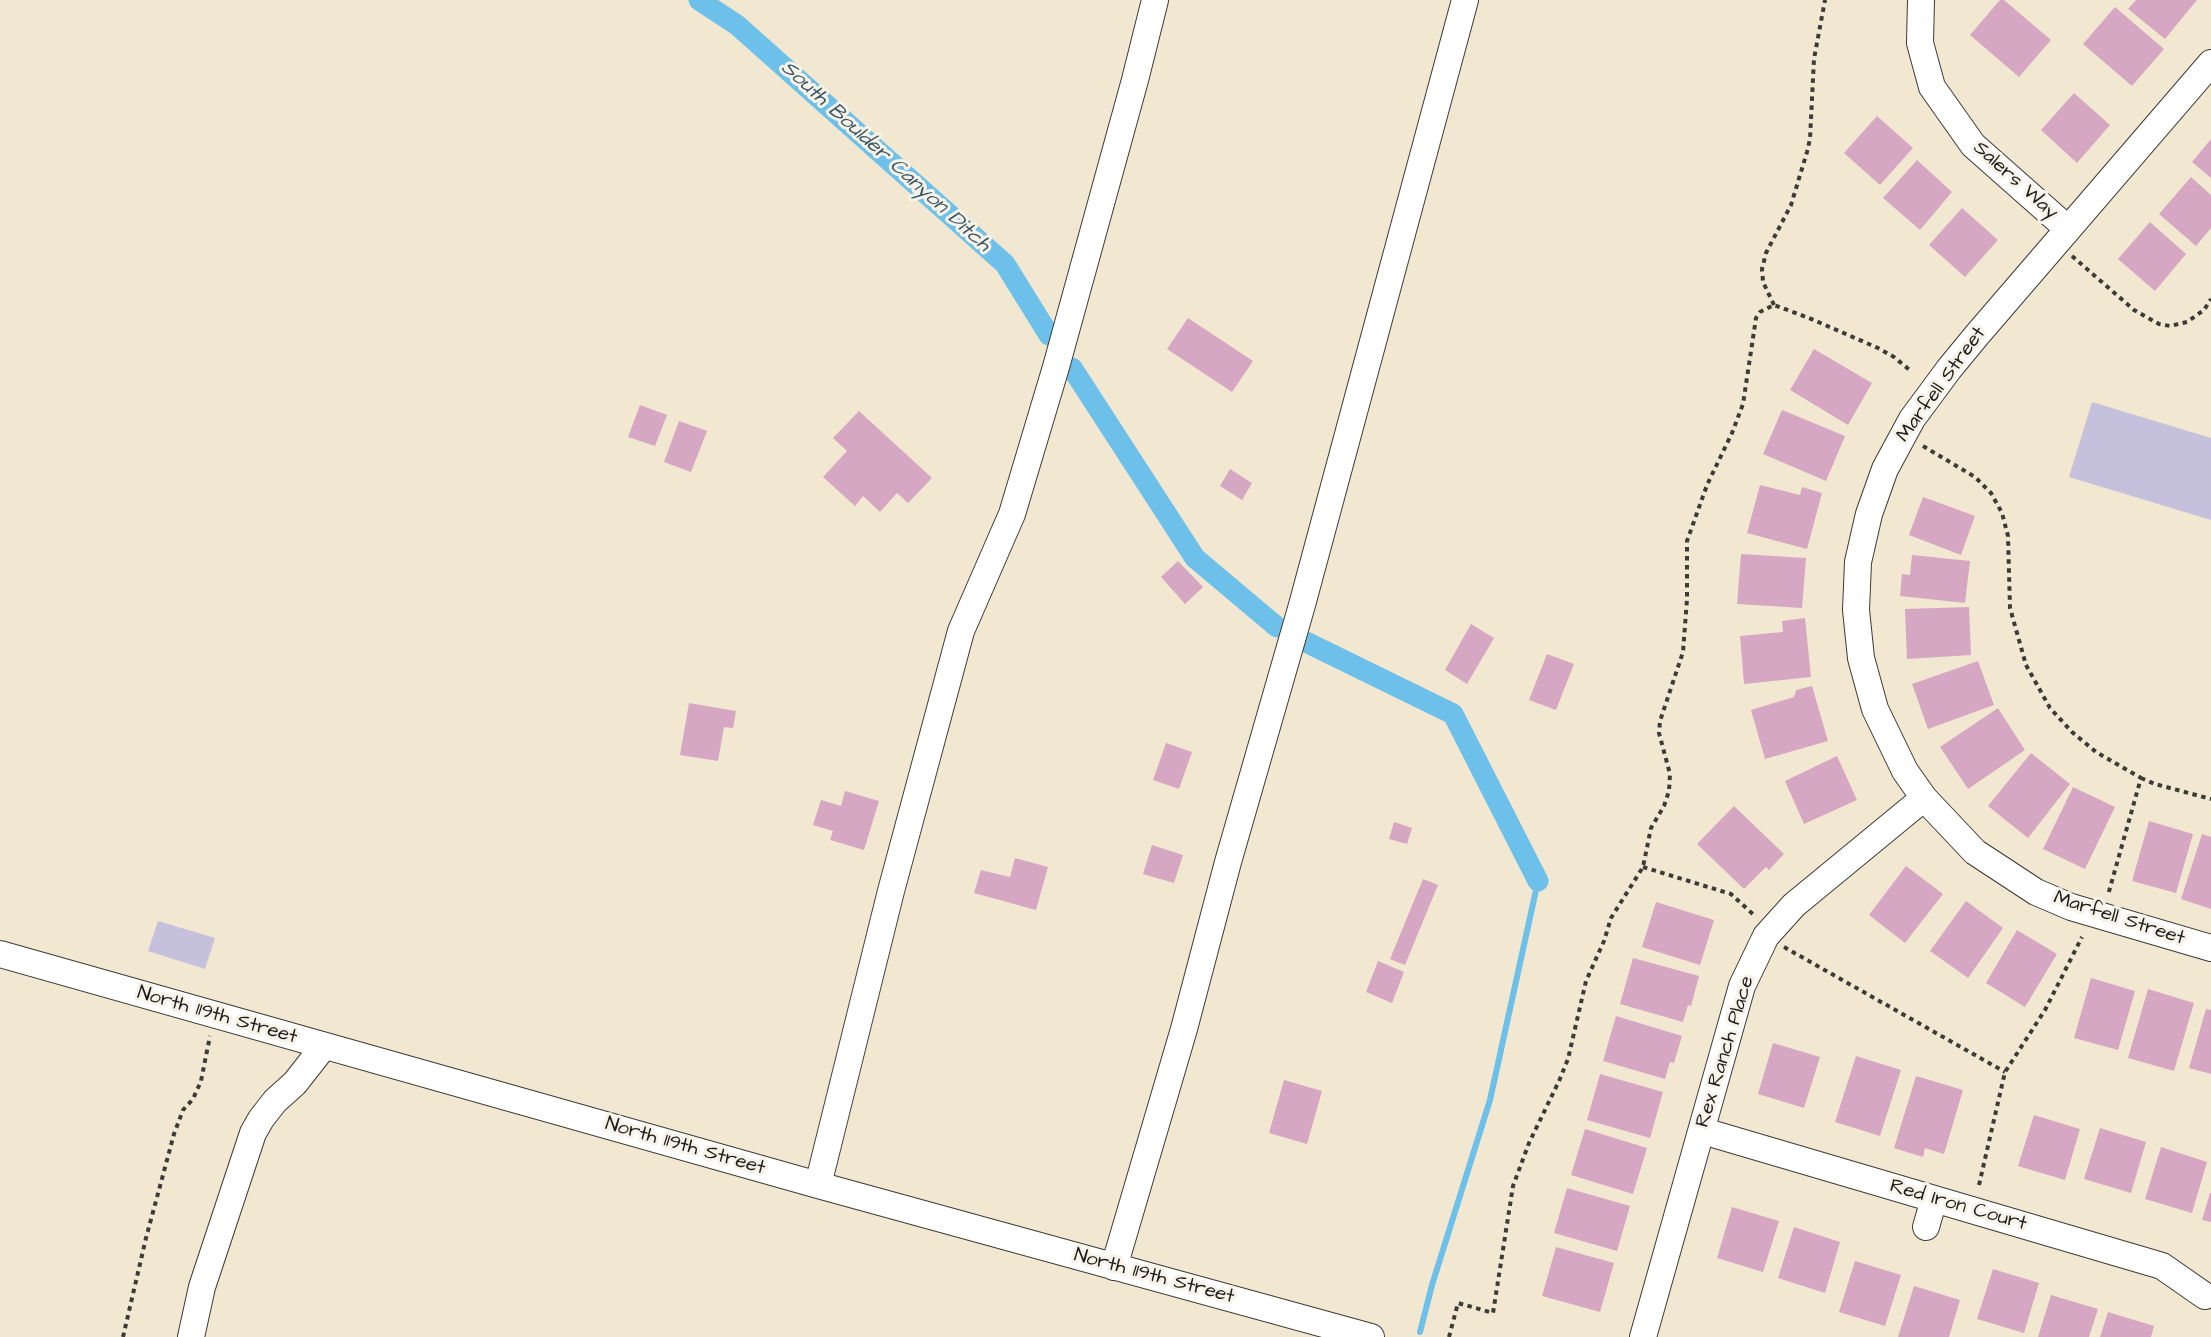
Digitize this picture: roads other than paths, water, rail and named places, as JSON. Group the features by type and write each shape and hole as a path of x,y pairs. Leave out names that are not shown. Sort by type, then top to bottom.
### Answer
{"street":[{"path":"818,1185 891,891 961,631 1012,514 1056,367 1155,0"},
{"path":"1114,1267 1184,1029 1228,862 1302,605 1466,0"},
{"name":"Salers Way","path":"1921,0 1920,43 1932,87 1973,145 2068,240"},
{"name":"Marfell Street","path":"2211,63 2068,240 1949,369 1912,419 1885,469 1869,514 1858,562 1856,610 1861,658 1875,709 1905,771 1924,798 1975,852 2036,892 2071,907 2211,948"},
{"name":"Rex Ranch Place","path":"1643,1337 1743,987 1766,936 1794,905 1924,798"},
{"name":"North 119th Street","path":"0,954 818,1185 1371,1337"},
{"path":"191,1337 202,1287 253,1133 275,1101 295,1083 324,1046"},
{"name":"Red Iron Court","path":"1703,1131 2162,1266 2205,1296"},
{"path":"1926,1227 1934,1199"}],"waterway":[{"name":"South Boulder Canyon Ditch","path":"699,0 737,25 1005,264 1049,335"},
{"name":"South Boulder Canyon Ditch","path":"1072,368 1195,558 1277,627"},
{"name":"South Boulder Canyon Ditch","path":"1306,642 1453,714 1538,881"},
{"path":"1420,1332 1432,1285 1490,1100 1538,881"}]}
